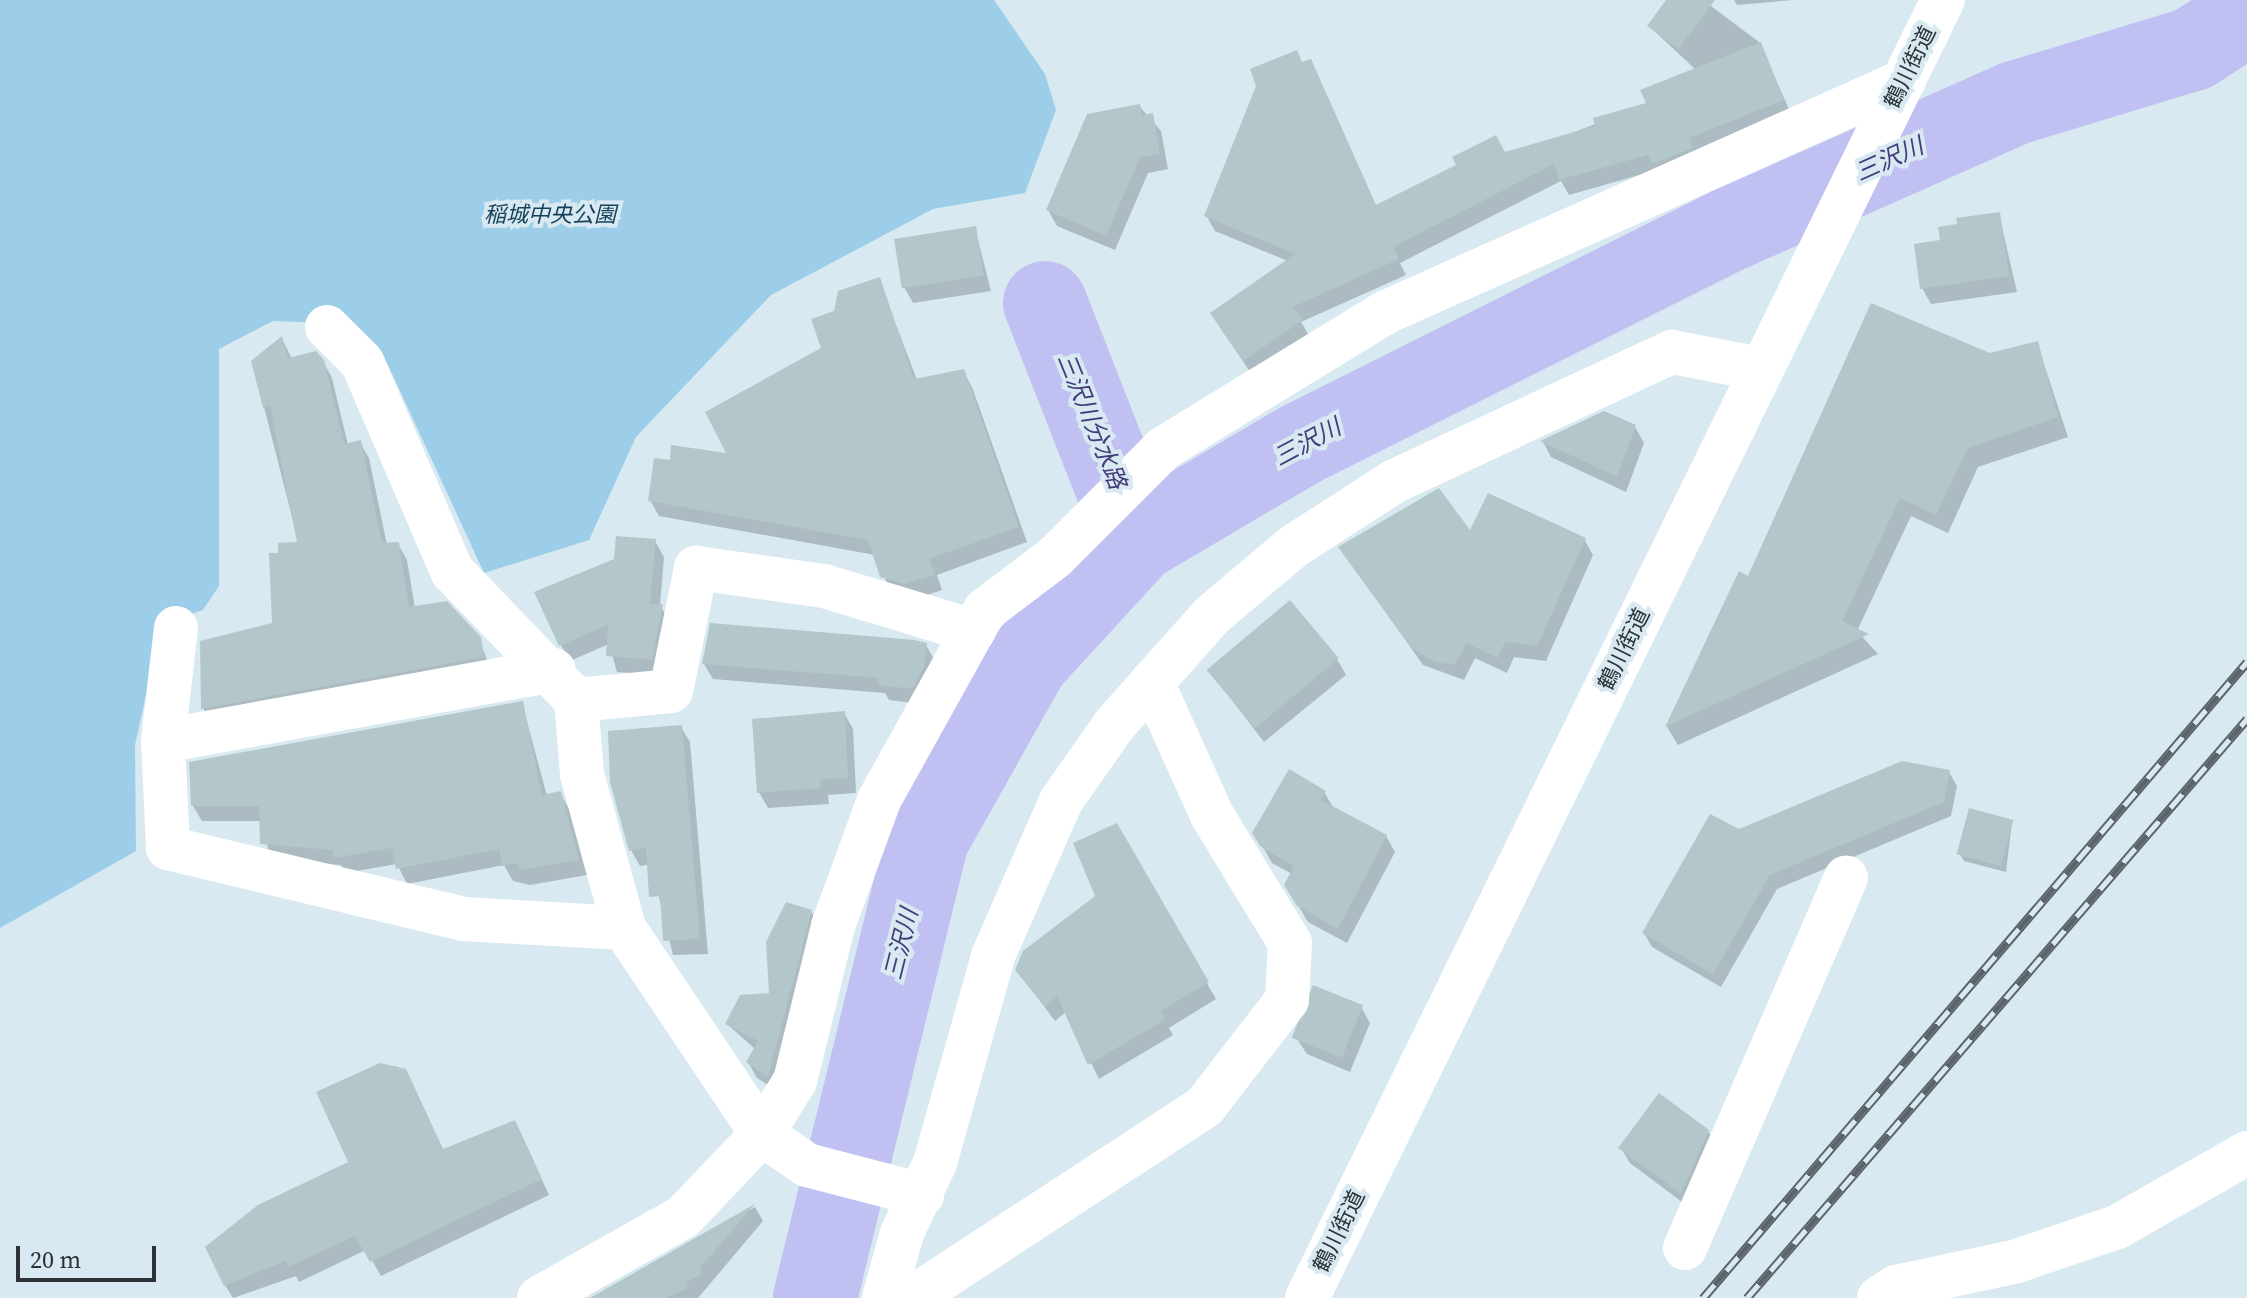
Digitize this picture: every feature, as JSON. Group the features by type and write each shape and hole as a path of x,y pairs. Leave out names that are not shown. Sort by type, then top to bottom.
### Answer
{"street":[{"name":"鶴川街道","path":"1307,1298 1943,0"},
{"path":"539,1298 683,1217 762,1134 795,1081 833,926 879,800 985,610 1070,541 1164,448 1384,313 1904,81"},
{"path":"327,327 362,362 452,571 467,594 565,685 582,774 624,928 762,1134 807,1165 906,1191"},
{"path":"884,1298 902,1233 906,1191 993,956 1061,801 1152,682 1212,615 1294,546 1395,481 1672,352 1761,369"},
{"path":"163,741 565,685 671,691 696,568 824,586 973,631"},
{"path":"176,628 163,741 168,848 463,919 624,928"},
{"path":"912,1298 1205,1106 1287,1000 1290,943 1212,815 1152,682"},
{"path":"1685,1248 1846,878"},
{"path":"1879,1298 1896,1287 2014,1262 2117,1227 2247,1153"}],"green space":[{"name":"稲城中央公園","path":"0,0 994,0 1045,74 1056,110 1025,193 933,209 771,295 636,437 589,540 484,573 382,352 347,324 273,321 219,349 219,586 203,610 162,623 135,745 136,851 0,928"}],"building":[{"path":"1666,0 1715,0 1678,49 1647,26"},
{"path":"1761,42 1784,100 1689,138 1693,148 1652,164 1648,155 1559,180 1554,164 1393,247 1399,259 1293,307 1303,320 1243,361 1210,313 1295,254 1204,216 1256,86 1250,69 1297,50 1302,62 1311,59 1376,205 1456,165 1452,157 1496,135 1505,152 1595,126 1593,118 1646,103 1640,90"},
{"path":"1140,104 1142,115 1153,113 1160,154 1140,157 1106,236 1046,210 1087,114"},
{"path":"2000,212 2009,276 1920,289 1914,244 1940,240 1938,227 1957,224 1956,218"},
{"path":"976,226 984,275 902,288 894,239"},
{"path":"880,277 914,379 964,369 1019,527 929,559 935,575 905,584 880,577 868,540 648,501 654,458 670,460 671,445 726,453 705,412 821,348 811,319 834,311 838,291"},
{"path":"1871,303 1990,353 2038,341 2058,417 1968,448 1936,515 1900,498 1842,621 1869,634 1665,727 1739,571 1748,576"},
{"path":"282,336 288,358 316,351 324,360 344,444 361,440 382,543 399,542 409,607 447,601 481,637 484,657 201,709 200,641 272,623 269,553 278,553 278,543 297,542 270,406 263,408 251,361"},
{"path":"1604,411 1636,425 1617,477 1540,441"},
{"path":"1439,488 1470,530 1488,493 1586,538 1537,646 1505,642 1498,658 1466,643 1455,665 1435,662 1412,649 1338,547"},
{"path":"616,536 656,539 650,604 663,604 652,660 606,656 608,625 559,646 534,592 614,559"},
{"path":"1290,600 1339,658 1255,728 1207,670"},
{"path":"710,623 915,640 927,643 924,667 912,689 878,685 878,678 702,664"},
{"path":"523,701 542,795 561,791 579,860 519,870 518,863 502,866 499,849 396,869 392,848 334,858 333,850 260,844 259,806 191,806 189,762"},
{"path":"845,711 848,778 820,780 821,788 757,793 752,719"},
{"path":"682,725 700,939 663,941 660,896 649,897 646,848 629,851 610,782 608,731"},
{"path":"1902,761 1950,770 1944,802 1770,875 1713,974 1642,933 1710,814 1739,829"},
{"path":"1289,769 1326,791 1321,800 1387,835 1338,929 1297,906 1284,885 1294,866 1261,847 1252,833"},
{"path":"1969,808 2013,820 2001,866 1957,854"},
{"path":"1117,823 1209,982 1161,1011 1166,1019 1088,1065 1057,996 1045,1007 1015,970 1023,951 1095,896 1073,843"},
{"path":"786,902 812,910 768,1077 746,1062 758,1041 725,1024 740,995 769,993 766,942"},
{"path":"1313,985 1363,1005 1342,1058 1292,1038"},
{"path":"380,1063 406,1069 443,1149 515,1120 542,1179 370,1262 355,1236 288,1267 285,1261 224,1286 205,1247 258,1205 348,1162 316,1092"},
{"path":"1659,1093 1709,1130 1681,1194 1618,1148"},
{"path":"755,1204 700,1268 702,1275 686,1282 688,1288 666,1298 590,1298"}],"waterway":[{"name":"三沢川","path":"815,1298 927,839 1027,661 1138,540 1301,444 1733,228 2015,103 2193,49 2247,14"},
{"name":"三沢川分水路","path":"1045,303 1138,540"}],"railway":[{"path":"1703,1298 2247,662"},
{"path":"1747,1298 2247,719"}]}
